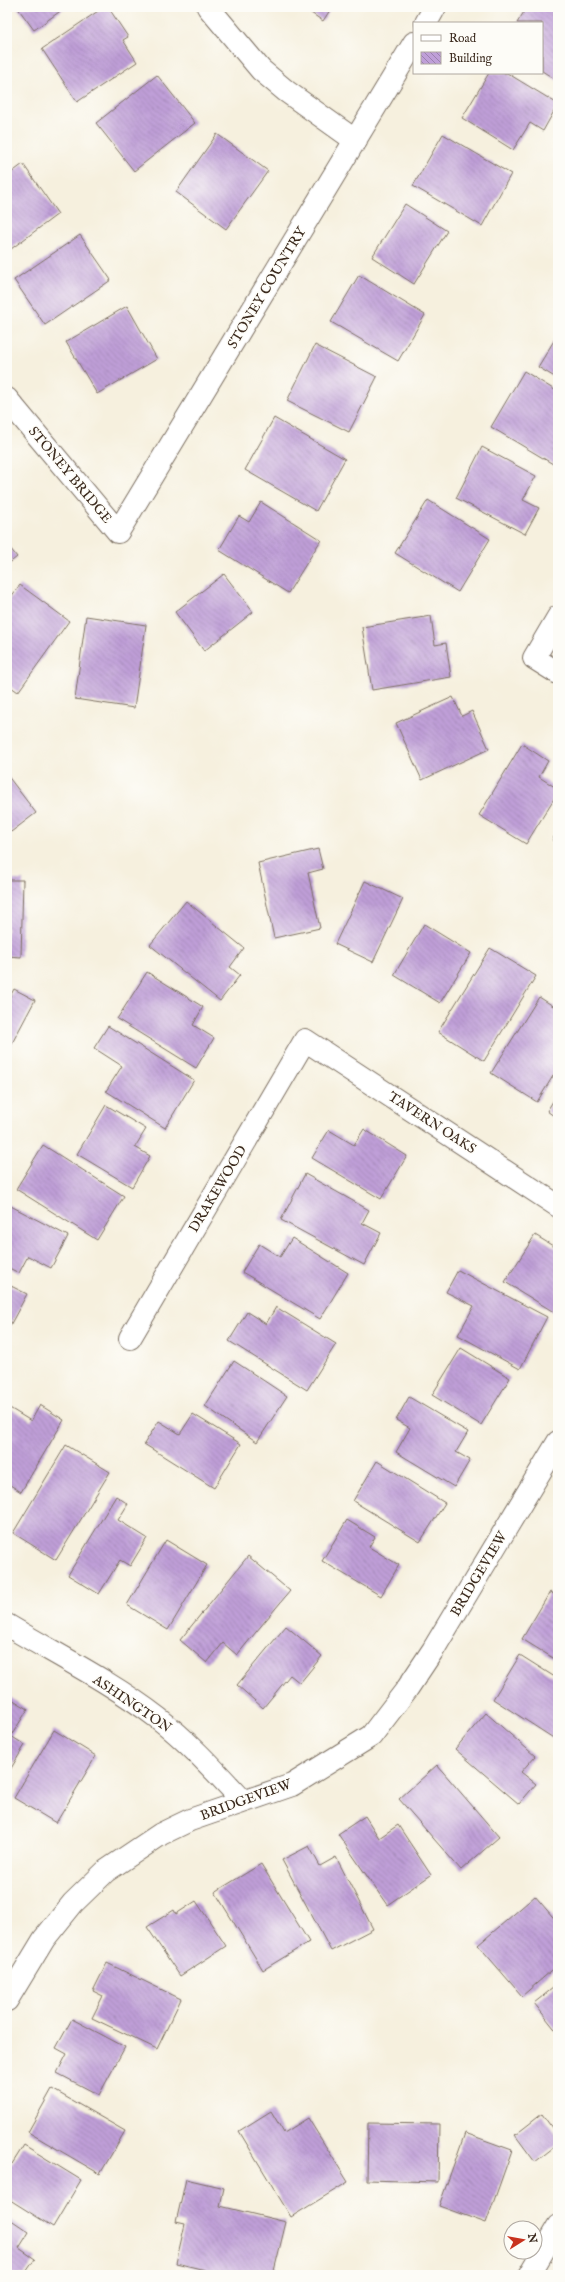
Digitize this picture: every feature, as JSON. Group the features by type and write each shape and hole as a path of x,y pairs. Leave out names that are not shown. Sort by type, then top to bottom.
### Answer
{"street":[{"path":"208,7 261,70 286,91 356,141"},
{"path":"427,22 435,7"},
{"name":"STONEY COUNTRY","path":"118,532 413,45"},
{"name":"STONEY BRIDGE","path":"7,399 118,532"},
{"path":"558,617 534,658 558,674"},
{"name":"TAVERN OAKS","path":"305,1040 558,1206"},
{"name":"DRAKEWOOD","path":"130,1338 305,1040"},
{"name":"BRIDGEVIEW","path":"7,2000 44,1939 73,1903 106,1871 161,1834 190,1820 292,1785 371,1736 407,1689 433,1650 558,1442"},
{"name":"ASHINGTON","path":"7,1625 114,1689 158,1718 200,1754 243,1801"},
{"path":"529,2275 558,2226"}],"building":[{"path":"17,7 66,7 34,30"},
{"path":"104,7 108,7 128,37 123,40 137,62 77,102 42,49"},
{"path":"302,7 332,7 323,21"},
{"path":"527,7 554,7 558,10 558,81 543,72 543,22 518,22"},
{"path":"488,74 509,74 558,104 543,131 530,123 513,150 462,118"},
{"path":"157,75 195,123 134,171 96,123"},
{"path":"217,134 268,171 226,229 176,192"},
{"path":"443,134 511,174 482,226 413,186"},
{"path":"23,164 58,214 7,252 7,176"},
{"path":"405,204 447,231 414,284 372,257"},
{"path":"80,235 111,280 45,325 14,280"},
{"path":"359,275 425,315 398,361 331,322"},
{"path":"127,306 157,359 97,394 66,342"},
{"path":"558,334 558,379 538,367"},
{"path":"315,345 377,377 349,432 287,401"},
{"path":"524,371 558,392 558,467 491,427"},
{"path":"274,418 345,459 316,511 245,470"},
{"path":"482,447 536,476 523,500 539,508 525,534 456,498"},
{"path":"428,500 490,539 458,592 395,553"},
{"path":"261,502 321,540 288,593 219,550 239,516 249,522"},
{"path":"7,544 17,557 7,565"},
{"path":"224,574 253,612 204,651 175,612"},
{"path":"20,585 69,621 18,692 7,684 7,602"},
{"path":"86,616 146,625 134,708 75,699"},
{"path":"431,616 435,645 446,643 451,677 372,690 362,627"},
{"path":"453,697 462,716 472,711 489,749 422,780 396,723"},
{"path":"522,744 548,761 539,777 558,789 558,792 526,844 479,815"},
{"path":"7,775 36,813 11,832 7,827"},
{"path":"558,831 558,844 552,840"},
{"path":"318,849 323,869 308,873 320,928 274,938 258,863"},
{"path":"7,880 23,880 21,957 7,956"},
{"path":"365,881 403,899 373,962 335,944"},
{"path":"186,901 244,948 230,967 240,975 220,1001 150,945"},
{"path":"424,924 471,953 440,1003 394,975"},
{"path":"490,948 536,976 484,1061 438,1032"},
{"path":"147,972 203,1007 193,1025 214,1038 196,1068 117,1019"},
{"path":"14,989 35,1000 10,1047 7,1046 7,1002"},
{"path":"539,997 558,1009 558,1068 537,1102 491,1073"},
{"path":"108,1026 194,1080 165,1128 106,1091 122,1066 94,1048"},
{"path":"558,1093 558,1119 547,1111"},
{"path":"106,1105 146,1129 135,1147 150,1156 132,1187 77,1154"},
{"path":"364,1129 407,1156 381,1199 312,1158 329,1130 354,1145"},
{"path":"43,1145 124,1196 97,1240 16,1189"},
{"path":"305,1174 369,1210 362,1223 381,1233 364,1265 281,1220"},
{"path":"7,1204 68,1236 51,1268 28,1256 19,1273 7,1267"},
{"path":"535,1235 558,1249 557,1314 505,1282"},
{"path":"292,1238 348,1273 320,1319 242,1272 259,1244 280,1257"},
{"path":"458,1270 547,1317 520,1369 458,1335 474,1306 446,1292"},
{"path":"7,1284 27,1294 7,1331"},
{"path":"276,1307 336,1344 307,1390 229,1341 247,1312 266,1324"},
{"path":"461,1348 510,1378 481,1425 432,1395"},
{"path":"234,1361 287,1396 257,1442 205,1406"},
{"path":"409,1397 468,1432 456,1452 470,1460 454,1487 396,1452 410,1428 396,1420"},
{"path":"40,1405 64,1420 21,1492 7,1483 7,1409 8,1407 31,1421"},
{"path":"193,1414 241,1444 214,1488 144,1444 159,1421 180,1434"},
{"path":"66,1445 110,1472 56,1560 13,1533"},
{"path":"377,1461 445,1503 420,1542 353,1501"},
{"path":"116,1496 128,1504 118,1520 147,1538 130,1566 120,1560 99,1594 68,1575"},
{"path":"347,1520 375,1537 369,1547 399,1565 381,1596 322,1561"},
{"path":"166,1540 207,1565 168,1630 127,1605"},
{"path":"248,1556 290,1591 237,1655 223,1643 207,1663 180,1640"},
{"path":"550,1592 558,1597 558,1661 522,1639"},
{"path":"286,1626 322,1656 300,1683 290,1675 263,1708 237,1685"},
{"path":"520,1655 558,1679 558,1741 493,1699"},
{"path":"7,1696 28,1709 11,1736 25,1745 7,1775"},
{"path":"486,1713 535,1756 521,1772 536,1784 519,1804 455,1749"},
{"path":"54,1730 96,1756 56,1823 14,1798"},
{"path":"437,1765 499,1837 461,1870 399,1799"},
{"path":"365,1816 379,1838 398,1825 431,1875 387,1905 338,1834"},
{"path":"309,1846 320,1866 336,1857 373,1929 331,1951 282,1860"},
{"path":"261,1864 309,1942 263,1970 215,1892"},
{"path":"535,1896 558,1923 558,1965 522,1996 478,1945"},
{"path":"196,1901 226,1946 180,1976 147,1927 174,1910 176,1914"},
{"path":"107,1963 181,1999 157,2049 92,2018 103,1996 93,1991"},
{"path":"558,1984 558,2033 534,2003"},
{"path":"72,2019 125,2047 99,2095 57,2073 67,2054 56,2048"},
{"path":"52,2089 125,2131 100,2174 28,2132"},
{"path":"271,2111 284,2133 308,2118 348,2182 291,2217 239,2131"},
{"path":"542,2114 558,2136 558,2144 535,2162 515,2135"},
{"path":"368,2123 439,2124 438,2182 367,2180"},
{"path":"465,2133 512,2150 486,2223 439,2206"},
{"path":"24,2145 81,2180 53,2227 7,2198 7,2161 12,2164"},
{"path":"186,2179 224,2188 220,2206 286,2222 273,2275 226,2275 176,2263 185,2224 176,2222"},
{"path":"7,2217 29,2232 19,2248 35,2259 24,2275 7,2273"}]}
